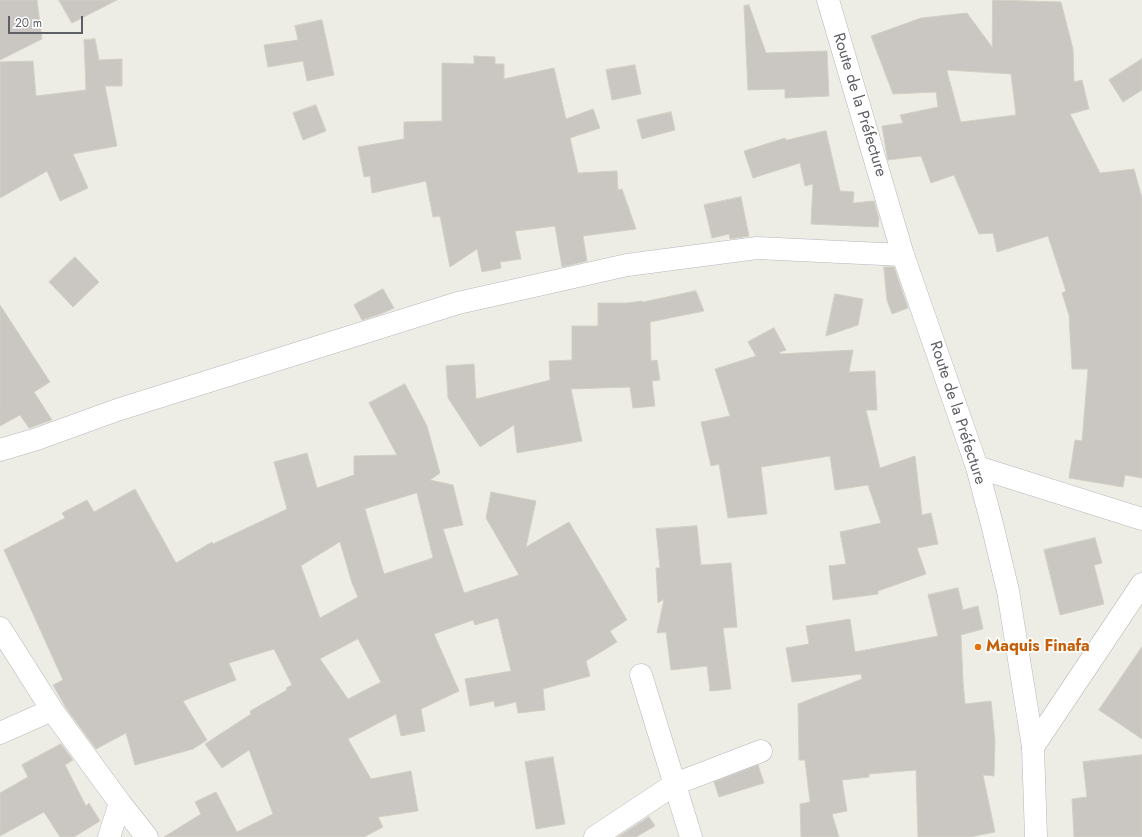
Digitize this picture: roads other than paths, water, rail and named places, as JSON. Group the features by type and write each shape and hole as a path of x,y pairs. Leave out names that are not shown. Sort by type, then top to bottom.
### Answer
{"street":[{"name":"Route de la Préfecture","path":"828,0 904,255 976,467 1008,591 1033,748 1036,837"},
{"path":"0,450 37,439 117,410 458,303 628,265 756,248 904,255"},
{"path":"976,467 1142,519"},
{"path":"1033,748 1142,584"},
{"path":"0,628 52,710 120,803 147,837"},
{"path":"641,674 691,837"},
{"path":"0,733 52,710"},
{"path":"594,837 675,784 761,750"},
{"path":"109,837 120,803"}],"place":[{"name":"Maquis Finafa","path":"978,647"}]}
